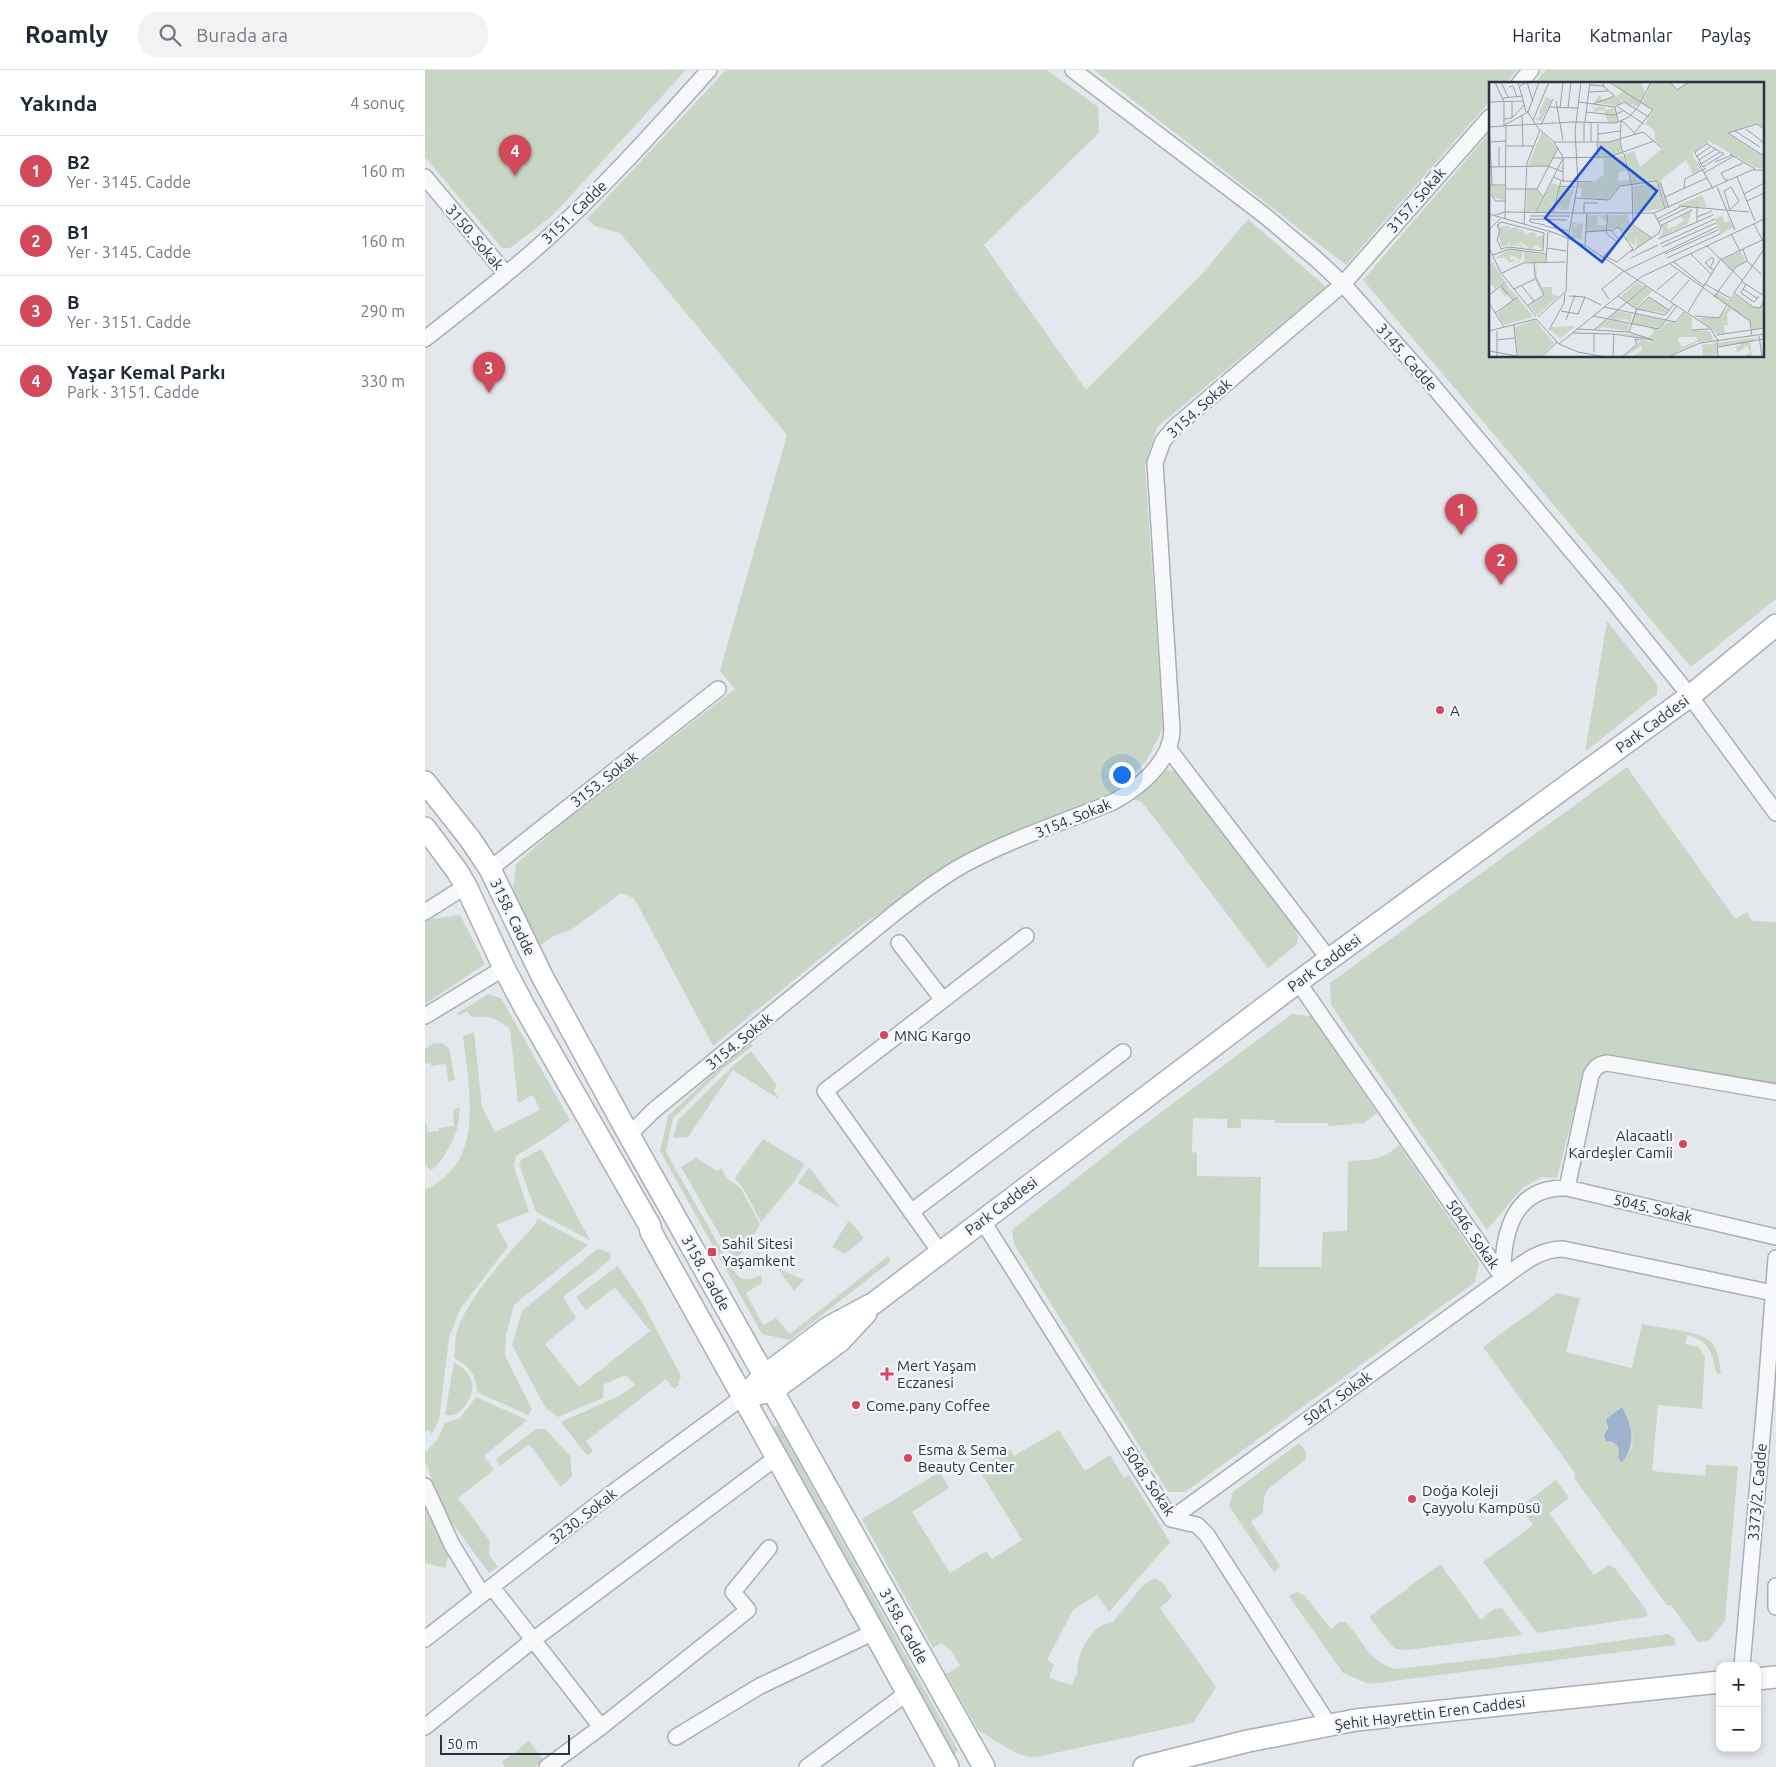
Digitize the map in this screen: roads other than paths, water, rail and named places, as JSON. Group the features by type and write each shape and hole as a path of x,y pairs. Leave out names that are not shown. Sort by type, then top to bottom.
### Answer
{"street":[{"name":"3151. Cadde","path":"425,339 506,274 559,227 616,172 709,70"},
{"name":"3145. Cadde","path":"1073,70 1252,205 1289,235 1343,284 1434,387 1690,696"},
{"path":"1521,82 1531,70"},
{"name":"3157. Sokak","path":"1343,284 1489,118"},
{"name":"3150. Sokak","path":"425,177 506,274"},
{"name":"3154. Sokak","path":"629,1135 653,1112 923,892 988,852 1122,797 1132,791 1161,760 1168,748 1172,730 1155,463 1158,452 1163,441 1175,427 1343,284"},
{"name":"Park Caddesi","path":"743,1397 768,1384 829,1327 874,1303 1329,959 1690,696 1776,625"},
{"name":"3153. Sokak","path":"490,868 718,690"},
{"path":"1690,696 1776,813"},
{"path":"1168,748 1329,959"},
{"name":"3158. Cadde","path":"425,782 470,839 490,868 543,978 629,1135 984,1767"},
{"name":"3158. Cadde","path":"425,828 466,886 504,968 650,1226 651,1232 947,1767"},
{"path":"425,912 490,868"},
{"path":"940,1252 825,1091 1026,936"},
{"path":"899,944 943,1000"},
{"path":"425,1016 504,968"},
{"name":"5046. Sokak","path":"1299,982 1503,1278 1537,1254 1554,1249 1563,1249 1773,1293"},
{"path":"911,1212 1123,1052"},
{"path":"1567,1188 1591,1076 1597,1066 1601,1064 1607,1063 1776,1092"},
{"name":"5045. Sokak","path":"1503,1278 1503,1252 1512,1218 1532,1197 1544,1190 1556,1188 1567,1188 1776,1237"},
{"name":"5048. Sokak","path":"982,1220 1171,1518 1197,1525 1207,1535 1329,1725"},
{"name":"3373/2. Cadde","path":"1742,1662 1776,1258"},
{"name":"5047. Sokak","path":"1171,1518 1503,1278"},
{"name":"3230. Sokak","path":"425,1639 608,1496 743,1397"},
{"path":"425,1727 533,1640 777,1457"},
{"path":"425,1486 453,1545 487,1590 533,1640 601,1727"},
{"path":"547,1767 601,1727 748,1610 733,1592 769,1548"},
{"path":"1776,1586 1776,1606"},
{"path":"675,1737 760,1686 874,1632"},
{"path":"1761,1679 1776,1677"},
{"name":"Şehit Hayrettin Eren Caddesi","path":"1144,1767 1248,1741 1368,1718 1716,1682"},
{"path":"807,1767 907,1693"}],"water":[{"path":"1622,1407 1630,1428 1631,1441 1627,1455 1621,1462 1618,1458 1618,1446 1613,1442 1606,1441 1604,1436 1608,1428 1606,1419"}],"place":[{"name":"Yaşar Kemal Parkı","path":"515,176"},
{"name":"B","path":"489,393"},
{"name":"B2","path":"1461,535"},
{"name":"B1","path":"1501,585"},
{"name":"A","path":"1440,710"},
{"name":"MNG Kargo","path":"884,1035"},
{"name":"Alacaatlı Kardeşler Camii","path":"1683,1144"},
{"name":"Sahil Sitesi Yaşamkent","path":"712,1252"},
{"name":"Mert Yaşam Eczanesi","path":"887,1374"},
{"name":"Come.pany Coffee","path":"856,1405"},
{"name":"Esma & Sema Beauty Center","path":"908,1458"},
{"name":"Doğa Koleji Çayyolu Kampüsü","path":"1412,1499"}]}
